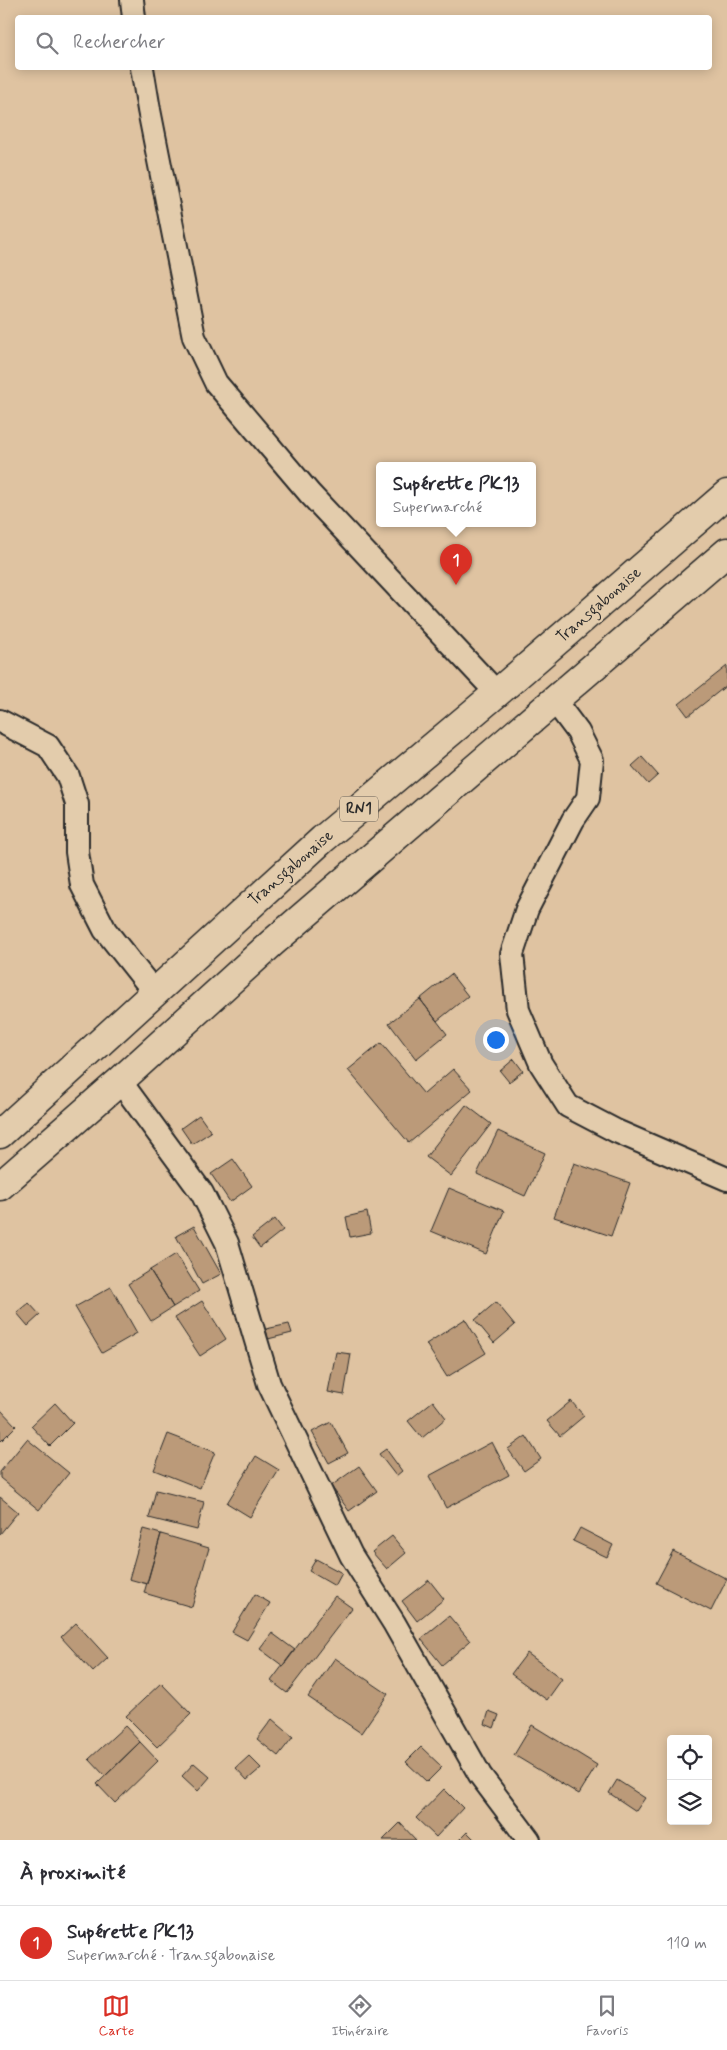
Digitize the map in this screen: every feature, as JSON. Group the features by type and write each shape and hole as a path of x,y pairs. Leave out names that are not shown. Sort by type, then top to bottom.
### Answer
{"highway":[{"name":"Transgabonaise","path":"0,1134 240,913 727,494"},
{"name":"RN1","path":"0,1186 120,1081 272,943 727,552"}],"street":[{"path":"132,0 134,15"},
{"path":"142,70 194,337 216,382 310,494 497,693"},
{"path":"554,700 578,732 592,760 588,798 573,820 524,918 512,954 518,1010 541,1064 568,1106 616,1131 727,1179"},
{"path":"0,721 48,746 68,776 77,804 77,852 82,885 105,930 155,993"},
{"path":"120,1081 202,1193 227,1243 269,1384 351,1555 394,1623 480,1775 529,1840"}],"building":[{"path":"727,666 727,685 688,716 679,704"},
{"path":"642,757 658,775 648,784 632,766"},
{"path":"451,974 468,996 437,1021 420,999"},
{"path":"420,999 447,1034 416,1059 389,1023"},
{"path":"381,1043 424,1094 453,1069 472,1090 409,1143 348,1070"},
{"path":"514,1059 523,1071 509,1082 500,1071"},
{"path":"466,1105 491,1124 451,1176 426,1157"},
{"path":"199,1115 211,1132 192,1144 181,1128"},
{"path":"498,1131 545,1153 525,1196 477,1174"},
{"path":"233,1159 252,1186 230,1202 211,1174"},
{"path":"574,1163 630,1183 611,1236 554,1217"},
{"path":"449,1188 504,1211 486,1254 431,1231"},
{"path":"367,1212 371,1233 350,1237 346,1217"},
{"path":"275,1219 283,1230 260,1248 252,1237"},
{"path":"194,1226 221,1274 202,1284 176,1236"},
{"path":"176,1254 199,1291 173,1307 150,1270"},
{"path":"150,1270 173,1307 151,1321 128,1284"},
{"path":"111,1287 137,1333 102,1353 75,1307"},
{"path":"202,1301 226,1339 200,1356 175,1318"},
{"path":"496,1302 515,1325 494,1343 475,1320"},
{"path":"29,1303 40,1315 28,1326 17,1313"},
{"path":"465,1319 486,1353 447,1377 426,1344"},
{"path":"289,1324 292,1333 268,1339 266,1329"},
{"path":"336,1352 351,1354 344,1395 328,1392"},
{"path":"433,1401 446,1418 422,1438 408,1421"},
{"path":"571,1401 584,1416 560,1436 547,1421"},
{"path":"55,1403 73,1423 50,1446 31,1426"},
{"path":"0,1409 16,1426 1,1441 0,1440"},
{"path":"331,1422 348,1453 329,1463 312,1432"},
{"path":"168,1434 215,1452 200,1488 154,1470"},
{"path":"526,1436 541,1459 524,1471 508,1449"},
{"path":"27,1439 69,1473 39,1510 0,1478 0,1472"},
{"path":"492,1442 509,1475 446,1508 429,1476"},
{"path":"386,1449 402,1471 396,1476 379,1454"},
{"path":"256,1456 279,1470 250,1517 227,1503"},
{"path":"359,1466 377,1491 349,1511 331,1486"},
{"path":"156,1490 204,1502 197,1530 149,1518"},
{"path":"0,1497 18,1512 0,1534"},
{"path":"580,1528 613,1545 607,1557 573,1541"},
{"path":"143,1529 161,1534 147,1584 129,1579"},
{"path":"161,1534 209,1548 192,1607 144,1593"},
{"path":"392,1536 406,1553 387,1569 372,1552"},
{"path":"673,1551 727,1579 711,1611 656,1583"},
{"path":"316,1559 342,1573 335,1586 309,1571"},
{"path":"429,1580 444,1599 417,1621 402,1601"},
{"path":"255,1594 270,1603 247,1640 232,1632"},
{"path":"335,1596 352,1608 287,1693 271,1681"},
{"path":"449,1616 470,1641 442,1665 421,1639"},
{"path":"76,1623 108,1658 93,1672 61,1637"},
{"path":"272,1633 295,1650 283,1666 260,1649"},
{"path":"527,1653 562,1679 547,1700 511,1674"},
{"path":"335,1658 388,1694 361,1733 308,1697"},
{"path":"161,1683 191,1714 157,1747 126,1716"},
{"path":"489,1711 499,1715 494,1728 485,1724"},
{"path":"272,1719 293,1737 278,1756 257,1739"},
{"path":"532,1725 597,1765 579,1794 514,1755"},
{"path":"125,1726 140,1742 105,1776 89,1759"},
{"path":"140,1742 158,1761 115,1803 97,1784"},
{"path":"421,1747 442,1767 427,1782 406,1762"},
{"path":"249,1756 261,1768 247,1780 236,1768"},
{"path":"194,1763 210,1777 198,1791 182,1776"},
{"path":"617,1780 645,1798 636,1811 609,1793"},
{"path":"444,1789 463,1808 436,1837 416,1818"},
{"path":"400,1823 416,1840 383,1840"},
{"path":"467,1832 475,1840 459,1840"}],"place":[{"name":"Supérette PK13","path":"456,585"}]}
